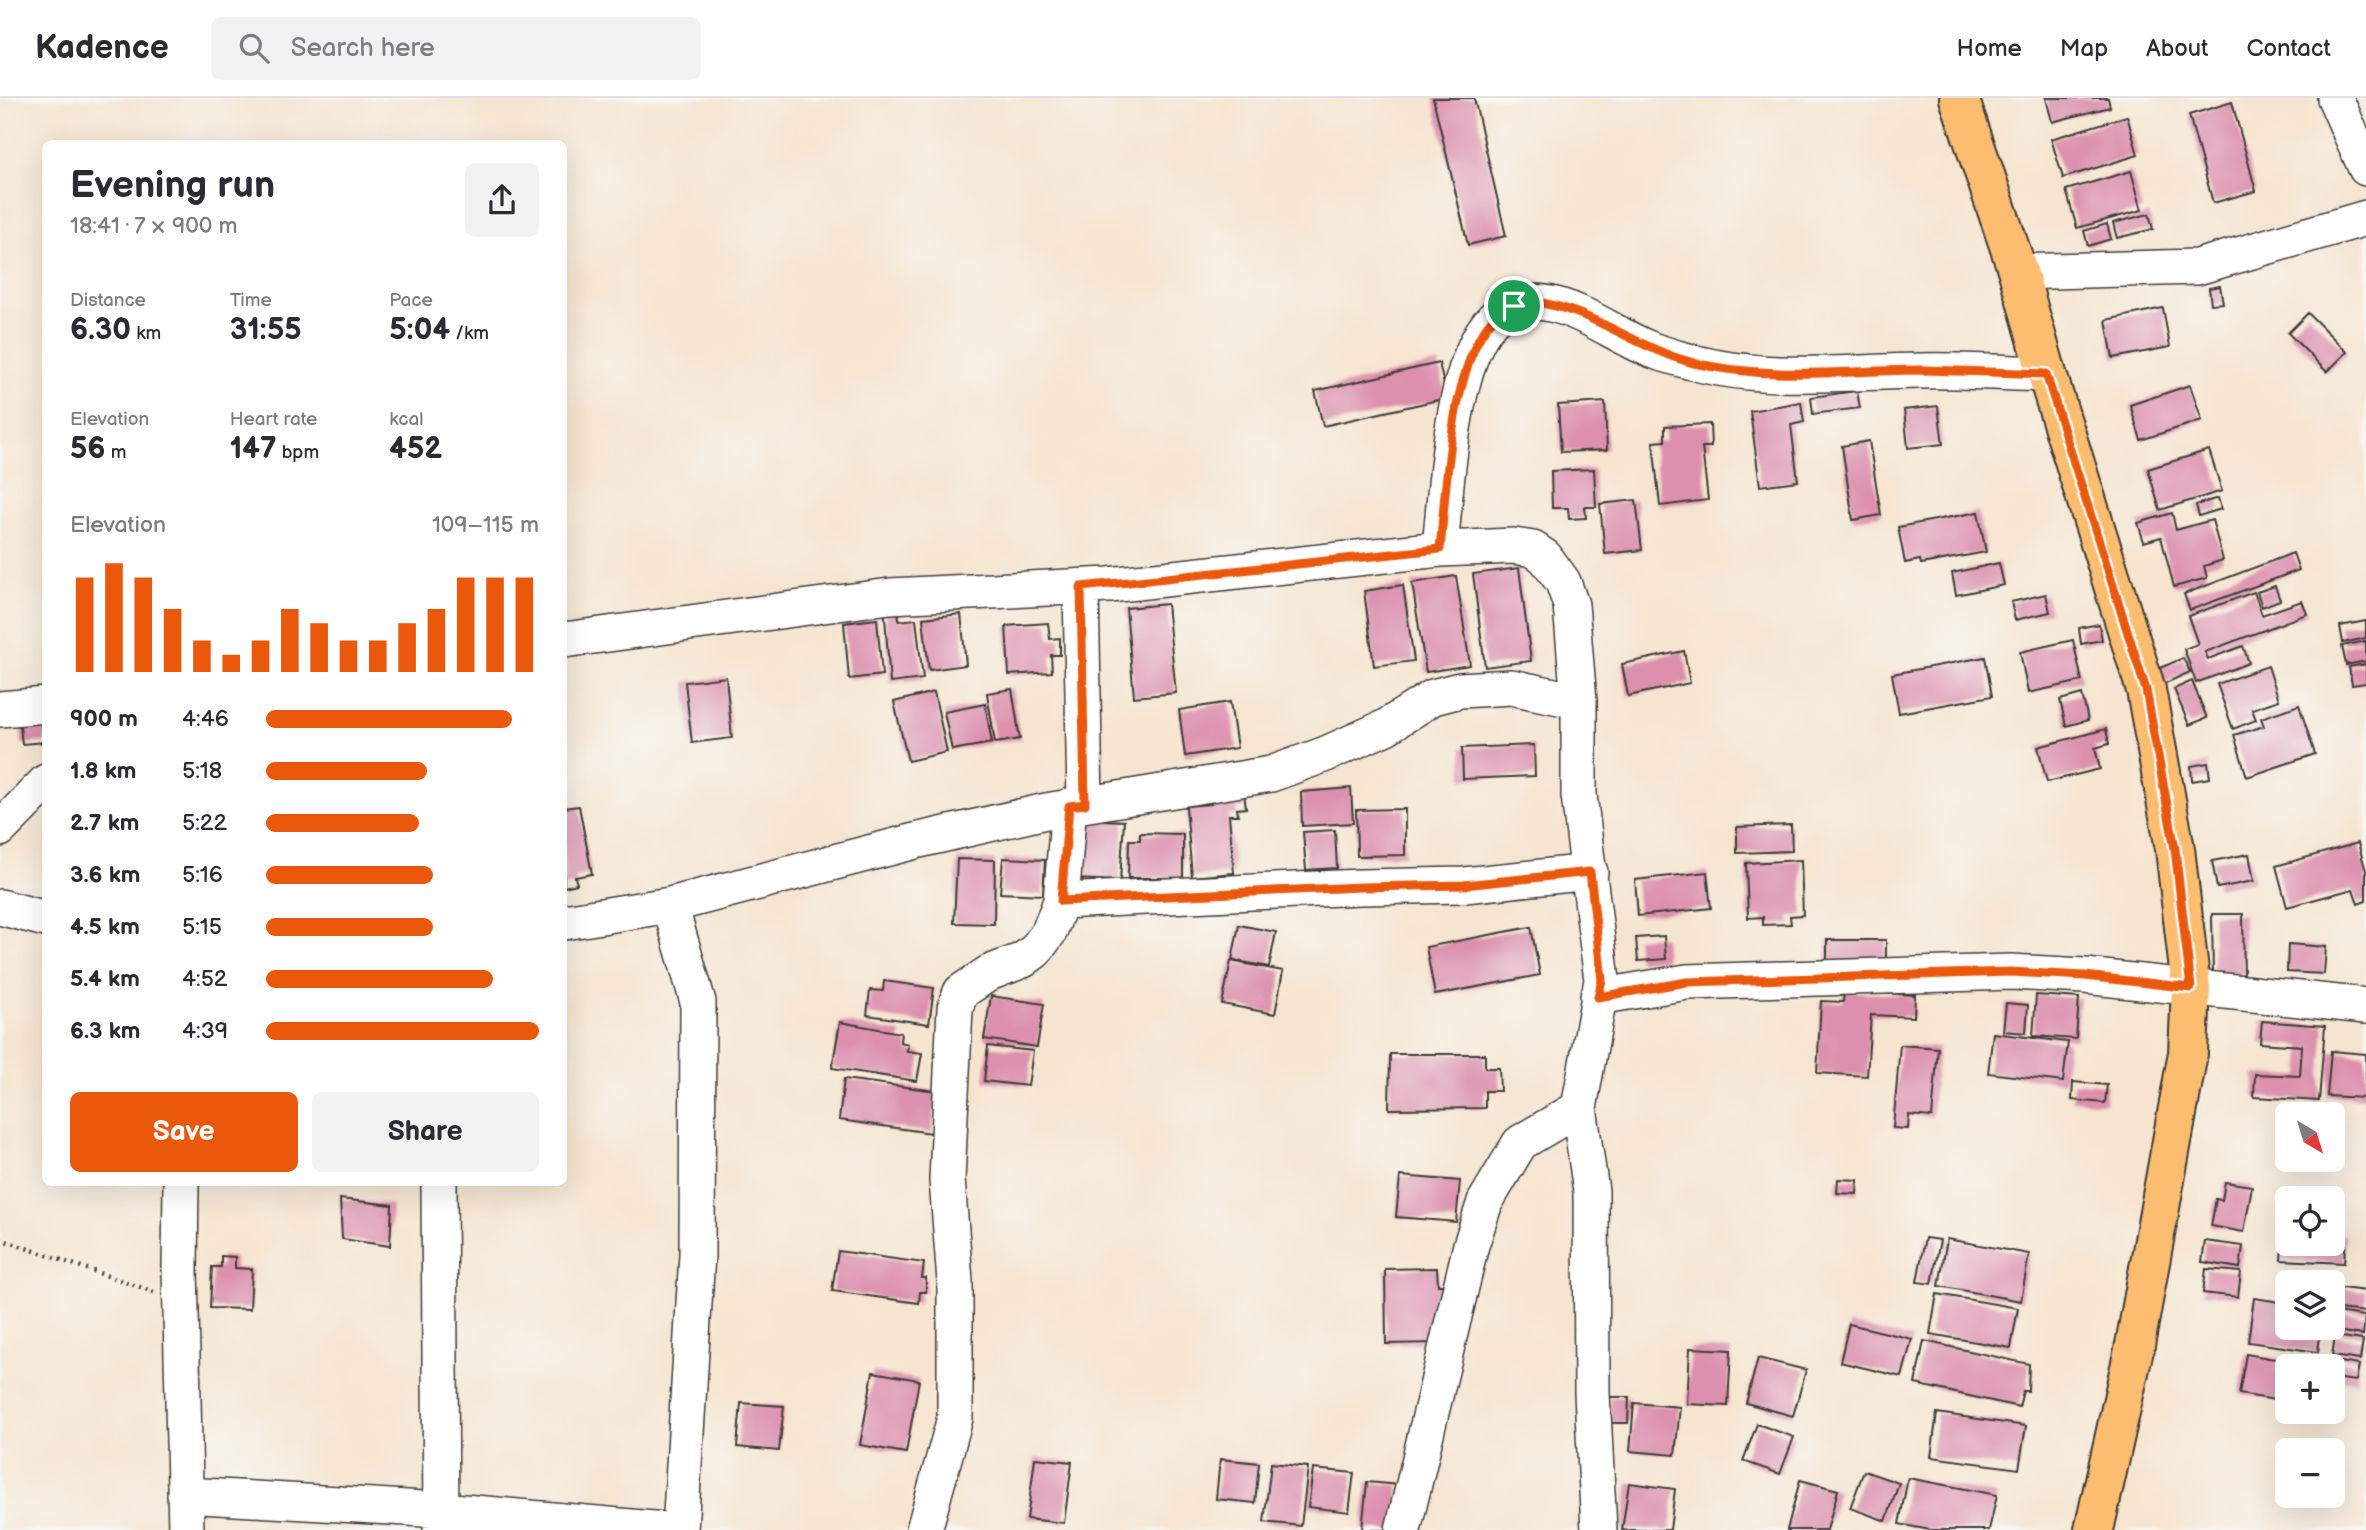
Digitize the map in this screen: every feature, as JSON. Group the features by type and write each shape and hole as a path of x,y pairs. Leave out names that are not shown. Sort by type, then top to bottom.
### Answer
{"main road":[{"path":"1959,98 2018,272 2046,374 2146,690 2175,849 2191,988 2188,1053 2135,1345 2094,1530"}],"street":[{"path":"2335,98 2366,168"},
{"path":"2018,272 2197,267 2366,218"},
{"path":"1440,549 1454,419 1476,340 1497,314 1514,306 1535,302 1556,305 1648,348 1695,363 1773,375 1924,370 2046,374"},
{"path":"567,640 890,596 1081,587 1440,549 1514,546 1533,549 1551,564 1569,592 1579,701 1580,795 1602,980 1580,1108 1591,1191 1592,1393 1599,1530"},
{"path":"924,1530 955,1418 956,1281 947,1180 955,1008 961,992 989,973 1023,960 1035,951 1049,932 1061,901 1077,805 1081,587"},
{"path":"567,922 670,905 915,841 1077,805 1271,774 1326,754 1386,727 1433,698 1460,691 1511,687 1579,701"},
{"path":"0,709 42,705"},
{"path":"0,829 42,786"},
{"path":"1061,901 1464,885 1590,872"},
{"path":"670,905 698,1002 697,1255 680,1530"},
{"path":"0,907 42,918"},
{"path":"1598,997 1687,982 2011,972 2085,976 2366,1006"},
{"path":"1403,1530 1471,1245 1485,1202 1520,1143 1580,1108"},
{"path":"181,1186 186,1530"},
{"path":"439,1186 441,1520"},
{"path":"185,1494 441,1520 665,1530"}],"path":[{"path":"0,1239 7,1244 181,1302"}],"building":[{"path":"1433,98 1474,98 1506,236 1468,245"},
{"path":"2046,98 2108,98 2110,107 2052,122"},
{"path":"2232,102 2256,191 2213,203 2189,115"},
{"path":"2127,116 2138,155 2063,178 2051,139"},
{"path":"2131,171 2142,210 2077,228 2066,190"},
{"path":"2149,214 2153,229 2117,238 2113,223"},
{"path":"2107,224 2111,239 2088,246 2084,231"},
{"path":"2220,286 2223,303 2211,304 2209,288"},
{"path":"2163,308 2170,347 2113,358 2106,320"},
{"path":"2308,313 2347,352 2327,372 2288,333"},
{"path":"1439,363 1447,398 1323,426 1315,391"},
{"path":"2190,385 2202,420 2141,440 2130,405"},
{"path":"1857,391 1860,408 1813,414 1811,397"},
{"path":"1605,402 1607,450 1561,452 1558,405"},
{"path":"1801,402 1804,422 1791,425 1798,481 1760,486 1750,411"},
{"path":"1938,406 1943,444 1908,448 1904,410"},
{"path":"1710,424 1711,447 1702,447 1708,500 1660,506 1653,442 1665,441 1665,426"},
{"path":"1869,441 1881,515 1853,520 1842,446"},
{"path":"2209,450 2222,491 2160,510 2148,469"},
{"path":"1594,469 1596,507 1585,507 1586,518 1569,519 1568,508 1552,508 1551,471"},
{"path":"2218,498 2221,509 2199,516 2196,505"},
{"path":"1636,500 1642,550 1605,554 1600,504"},
{"path":"1978,512 1986,552 1921,564 1920,560 1905,563 1898,527"},
{"path":"2172,513 2176,530 2212,520 2223,560 2204,566 2207,578 2174,587 2161,537 2144,542 2138,523"},
{"path":"2293,553 2299,570 2190,610 2184,594"},
{"path":"1999,563 2004,585 1956,595 1952,573"},
{"path":"1519,568 1531,661 1485,667 1473,574"},
{"path":"1456,576 1470,665 1426,672 1412,583"},
{"path":"1403,585 1414,661 1374,666 1364,591"},
{"path":"2275,586 2280,600 2262,607 2257,592"},
{"path":"2254,592 2262,615 2302,601 2307,614 2205,652 2208,659 2243,646 2249,663 2196,683 2184,649 2198,644 2188,616"},
{"path":"2046,594 2050,612 2015,620 2011,602"},
{"path":"898,603 899,621 916,619 923,679 890,683 884,604"},
{"path":"1167,604 1176,693 1134,697 1126,608"},
{"path":"961,614 966,665 929,670 923,618"},
{"path":"877,619 882,675 849,679 844,623"},
{"path":"2366,621 2366,638 2343,643 2340,626"},
{"path":"1048,623 1050,639 1060,638 1060,655 1051,655 1052,672 1009,675 1006,626"},
{"path":"2099,624 2102,640 2081,644 2079,628"},
{"path":"2073,640 2082,681 2028,693 2020,652"},
{"path":"2366,641 2366,661 2346,665 2342,646"},
{"path":"1684,651 1690,683 1628,696 1622,664"},
{"path":"1985,657 1992,696 1899,713 1892,674"},
{"path":"2183,658 2190,672 2164,684 2158,669"},
{"path":"2366,664 2366,683 2352,685 2349,667"},
{"path":"2268,666 2279,700 2252,709 2256,720 2233,729 2217,684"},
{"path":"726,677 732,738 692,743 685,682"},
{"path":"2192,681 2207,718 2189,725 2174,689"},
{"path":"1012,689 1020,739 995,743 987,693"},
{"path":"934,692 947,752 908,761 894,702"},
{"path":"2082,694 2088,720 2066,726 2060,700"},
{"path":"1230,702 1237,748 1185,756 1179,710"},
{"path":"985,704 992,743 952,750 944,712"},
{"path":"2299,705 2315,754 2247,777 2234,735 2264,726 2261,718"},
{"path":"42,707 42,742 22,744 18,709"},
{"path":"2106,729 2109,744 2095,748 2100,769 2047,782 2038,747"},
{"path":"1534,745 1535,776 1463,779 1462,748"},
{"path":"2208,763 2210,778 2192,781 2191,766"},
{"path":"1351,788 1353,823 1302,826 1301,792"},
{"path":"1244,793 1246,808 1237,809 1238,815 1229,815 1234,873 1192,877 1186,806 1211,804 1211,796"},
{"path":"579,806 592,874 575,877 577,884 567,886 567,808"},
{"path":"1405,809 1405,855 1357,856 1356,810"},
{"path":"1078,819 1124,821 1120,881 1074,879"},
{"path":"1791,825 1792,851 1737,853 1737,827"},
{"path":"1335,830 1337,868 1306,870 1303,832"},
{"path":"1140,833 1183,834 1183,878 1128,878 1129,840 1140,840"},
{"path":"2358,843 2366,871 2366,901 2358,904 2353,889 2287,907 2276,866"},
{"path":"2249,854 2254,881 2217,888 2212,861"},
{"path":"1003,858 1045,860 1043,895 1000,893"},
{"path":"957,859 995,860 994,924 954,923"},
{"path":"1801,860 1803,915 1790,916 1791,924 1763,925 1763,917 1748,918 1746,863"},
{"path":"1707,872 1711,908 1638,916 1635,880"},
{"path":"2212,914 2243,914 2244,976 2213,977"},
{"path":"1239,925 1276,932 1269,967 1232,960"},
{"path":"1531,927 1540,975 1435,995 1426,947"},
{"path":"1664,936 1666,959 1638,961 1636,938"},
{"path":"1827,940 1886,940 1886,963 1827,963"},
{"path":"2288,944 2326,947 2324,974 2287,972"},
{"path":"1231,961 1283,971 1275,1014 1222,1004"},
{"path":"884,981 934,988 929,1024 867,1015 870,990 883,991"},
{"path":"1844,991 1915,995 1914,1017 1871,1015 1867,1076 1817,1073 1821,1001 1843,1002"},
{"path":"2036,995 2079,998 2076,1039 2033,1036"},
{"path":"991,996 1044,1004 1037,1047 984,1039"},
{"path":"2006,1003 2028,1005 2026,1033 2003,1031"},
{"path":"2262,1021 2325,1026 2319,1101 2254,1097 2255,1074 2300,1076 2302,1046 2260,1043"},
{"path":"840,1022 901,1033 900,1042 908,1044 907,1051 922,1053 917,1081 832,1068"},
{"path":"1993,1033 2068,1042 2063,1082 1988,1073"},
{"path":"1900,1045 1938,1048 1932,1117 1909,1115 1908,1129 1893,1128"},
{"path":"988,1046 1033,1051 1028,1086 984,1081"},
{"path":"2331,1051 2366,1054 2366,1098 2327,1096"},
{"path":"1390,1054 1485,1054 1485,1068 1499,1068 1500,1091 1485,1091 1485,1108 1389,1109"},
{"path":"844,1079 937,1091 932,1133 839,1120"},
{"path":"2073,1082 2107,1085 2105,1103 2072,1100"},
{"path":"1400,1176 1460,1181 1456,1222 1396,1217"},
{"path":"1838,1179 1858,1180 1857,1194 1837,1193"},
{"path":"2225,1182 2252,1186 2244,1232 2211,1226 2216,1199 2222,1200"},
{"path":"340,1199 392,1205 390,1246 342,1239"},
{"path":"1925,1238 1940,1240 1932,1284 1917,1282"},
{"path":"1947,1239 2029,1254 2021,1301 1939,1286"},
{"path":"2205,1241 2243,1246 2240,1268 2202,1262"},
{"path":"838,1251 924,1263 922,1278 926,1278 926,1292 920,1292 919,1303 832,1291"},
{"path":"221,1256 235,1257 235,1268 252,1269 250,1309 210,1308 212,1267 221,1267"},
{"path":"2281,1256 2344,1256 2344,1263 2281,1260"},
{"path":"1437,1268 1438,1285 1445,1285 1439,1343 1386,1344 1385,1269"},
{"path":"2206,1269 2241,1272 2238,1297 2203,1293"},
{"path":"2345,1288 2366,1291 2366,1312 2345,1310"},
{"path":"1937,1294 2018,1308 2011,1348 1930,1334"},
{"path":"2254,1298 2275,1301 2275,1340 2320,1340 2318,1352 2248,1342"},
{"path":"2345,1313 2365,1316 2363,1335 2345,1332"},
{"path":"1849,1324 1912,1339 1902,1377 1840,1362"},
{"path":"2345,1337 2363,1340 2360,1360 2345,1358 2345,1354 2332,1354 2334,1340 2345,1340"},
{"path":"1924,1341 2029,1364 2028,1391 2023,1391 2019,1407 1915,1384"},
{"path":"1690,1348 1731,1350 1728,1406 1687,1404"},
{"path":"2246,1354 2275,1359 2275,1400 2239,1394"},
{"path":"1758,1358 1806,1370 1793,1416 1746,1403"},
{"path":"2345,1363 2359,1365 2356,1381 2345,1380"},
{"path":"873,1372 919,1380 906,1453 860,1445"},
{"path":"1610,1397 1629,1397 1628,1423 1609,1423"},
{"path":"741,1403 784,1406 779,1451 737,1447"},
{"path":"1634,1403 1680,1407 1675,1455 1630,1451"},
{"path":"1937,1413 2026,1426 2019,1469 1931,1457"},
{"path":"1757,1424 1794,1437 1780,1474 1743,1461"},
{"path":"1035,1458 1072,1462 1064,1523 1027,1519"},
{"path":"1220,1459 1259,1463 1255,1503 1216,1499"},
{"path":"1271,1463 1308,1467 1301,1526 1264,1522"},
{"path":"1313,1469 1354,1473 1349,1512 1308,1507"},
{"path":"1864,1471 1899,1483 1886,1521 1850,1508"},
{"path":"1908,1478 1997,1495 1989,1530 1930,1530 1899,1524"},
{"path":"1800,1480 1838,1490 1827,1530 1787,1530"},
{"path":"1367,1482 1399,1485 1395,1530 1362,1530"},
{"path":"1629,1483 1675,1489 1670,1530 1622,1530"}],"route":[{"path":"1535,302 1556,305 1576,312 1648,348 1695,363 1773,375 1924,370 2046,374 2146,690 2175,849 2191,988 2085,976 2011,972 1687,982 1598,997 1602,980 1590,872 1464,885 1061,901 1069,806 1085,804 1081,587 1440,549 1454,419 1476,340 1497,314 1514,306 1535,302"}]}
